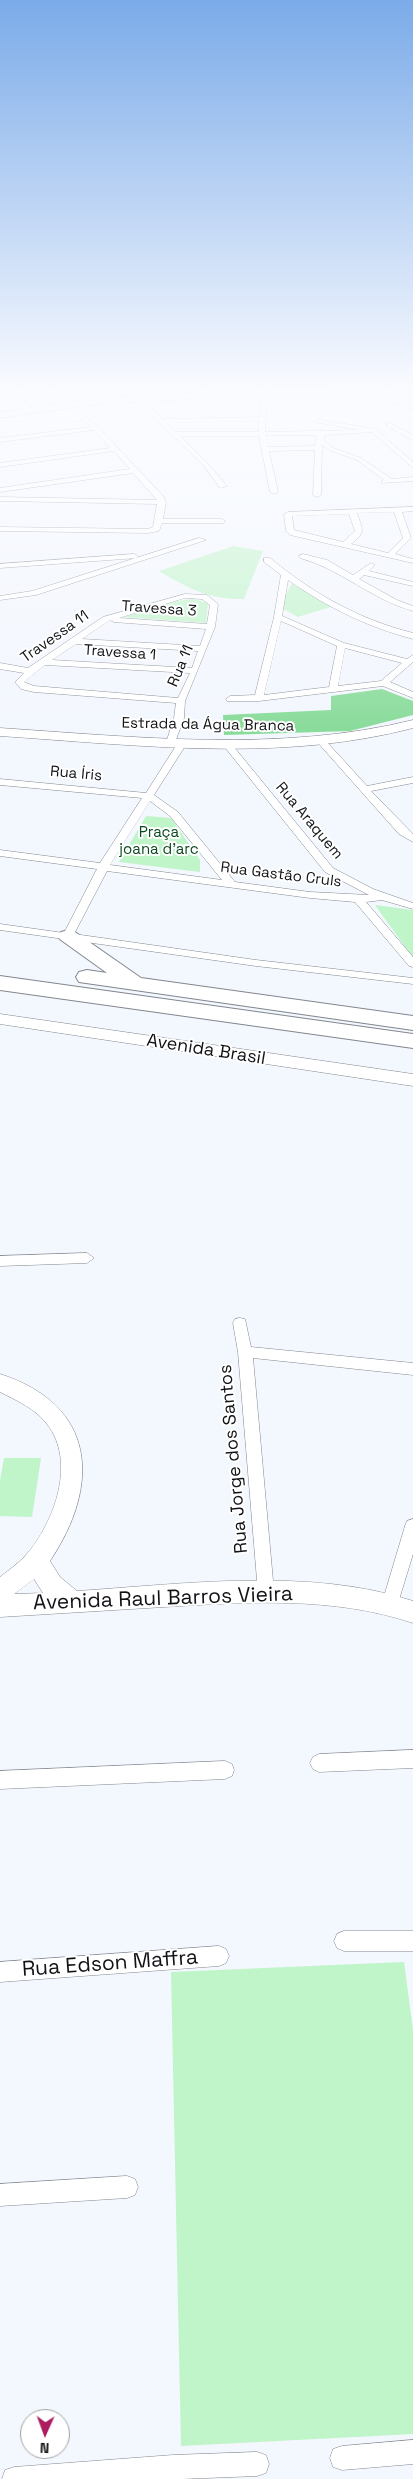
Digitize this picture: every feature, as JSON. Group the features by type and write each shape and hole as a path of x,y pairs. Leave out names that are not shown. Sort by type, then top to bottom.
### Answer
{"highway":[{"path":"68,936 141,994"},
{"name":"Avenida Brasil","path":"0,965 141,994 411,1037"},
{"name":"Avenida Brasil","path":"0,983 141,994"},
{"path":"0,999 141,994"}],"street":[{"path":"0,529 147,531 156,529 161,505"},
{"path":"389,556 407,538 397,509"},
{"path":"413,509 352,511 288,510 290,530 293,533 413,561"},
{"path":"345,545 358,536 359,531 352,511"},
{"path":"158,521 221,521"},
{"path":"0,598 33,593 202,540"},
{"path":"0,566 157,554"},
{"path":"303,556 324,562 394,602 413,608"},
{"path":"267,560 284,575 356,617 381,627 413,636"},
{"path":"354,579 371,565"},
{"path":"364,572 413,584"},
{"path":"259,698 278,617 284,575"},
{"name":"Travessa 11","path":"181,700 34,689 19,685 20,679 30,671 106,619 185,596 204,597 211,601"},
{"name":"Rua 11","path":"68,936 104,866 149,796 176,743 181,700 196,671 211,627 214,609 211,601"},
{"path":"278,617 341,646 411,660"},
{"name":"Travessa 3","path":"106,619 211,627"},
{"path":"74,641 203,649"},
{"path":"333,690 341,646"},
{"path":"384,683 411,660"},
{"name":"Travessa 1","path":"43,662 196,671"},
{"path":"0,666 30,671"},
{"path":"230,699 259,698 384,683 413,695"},
{"name":"Estrada da Água Branca","path":"0,732 176,743 322,742 389,731 413,724"},
{"path":"322,742 367,789 403,832 413,838"},
{"name":"Rua Araquem","path":"226,743 328,870 349,884 379,898 413,906"},
{"path":"367,789 413,780"},
{"name":"Rua Íris","path":"0,782 149,796"},
{"path":"149,796 174,814 232,885"},
{"name":"Rua Gastão Cruls","path":"0,854 104,866 232,885 358,899 379,898"},
{"path":"358,899 413,964"},
{"path":"0,926 256,963 413,981"},
{"name":"Avenida Brasil","path":"0,1019 413,1080"},
{"path":"0,1260 87,1258"},
{"name":"Rua Jorge dos Santos","path":"240,1323 245,1352 266,1592"},
{"path":"245,1352 413,1369"},
{"path":"0,1382 21,1392 57,1419 72,1455 70,1489 60,1523 37,1559 18,1578 0,1591"},
{"path":"390,1604 413,1526"},
{"path":"37,1559 48,1583 56,1592 74,1602"},
{"name":"Avenida Raul Barros Vieira","path":"0,1606 252,1591 290,1592 390,1604 413,1612"},
{"path":"319,1763 413,1758"},
{"path":"0,1780 224,1770"},
{"path":"344,1941 413,1941"},
{"name":"Rua Edson Maffra","path":"0,1972 219,1956"},
{"path":"0,2195 127,2187"},
{"path":"342,2458 413,2452"},
{"path":"14,2479 173,2467 257,2464"}],"green space":[{"path":"233,546 263,551 244,599 231,599 199,592 159,571"},
{"path":"292,583 334,606 298,617 280,607"},
{"path":"193,599 208,603 206,623 123,617 176,601"},
{"path":"382,689 413,701 413,715 350,731 224,735 223,715 331,710 331,696"},
{"name":"Praça joana d'arc","path":"146,816 171,818 200,860 200,872 119,862"},
{"path":"375,905 413,910 413,958"},
{"path":"4,1458 41,1458 32,1517 0,1516 0,1481"},
{"path":"404,1962 413,2030 413,2434 181,2446 171,1972"}]}
